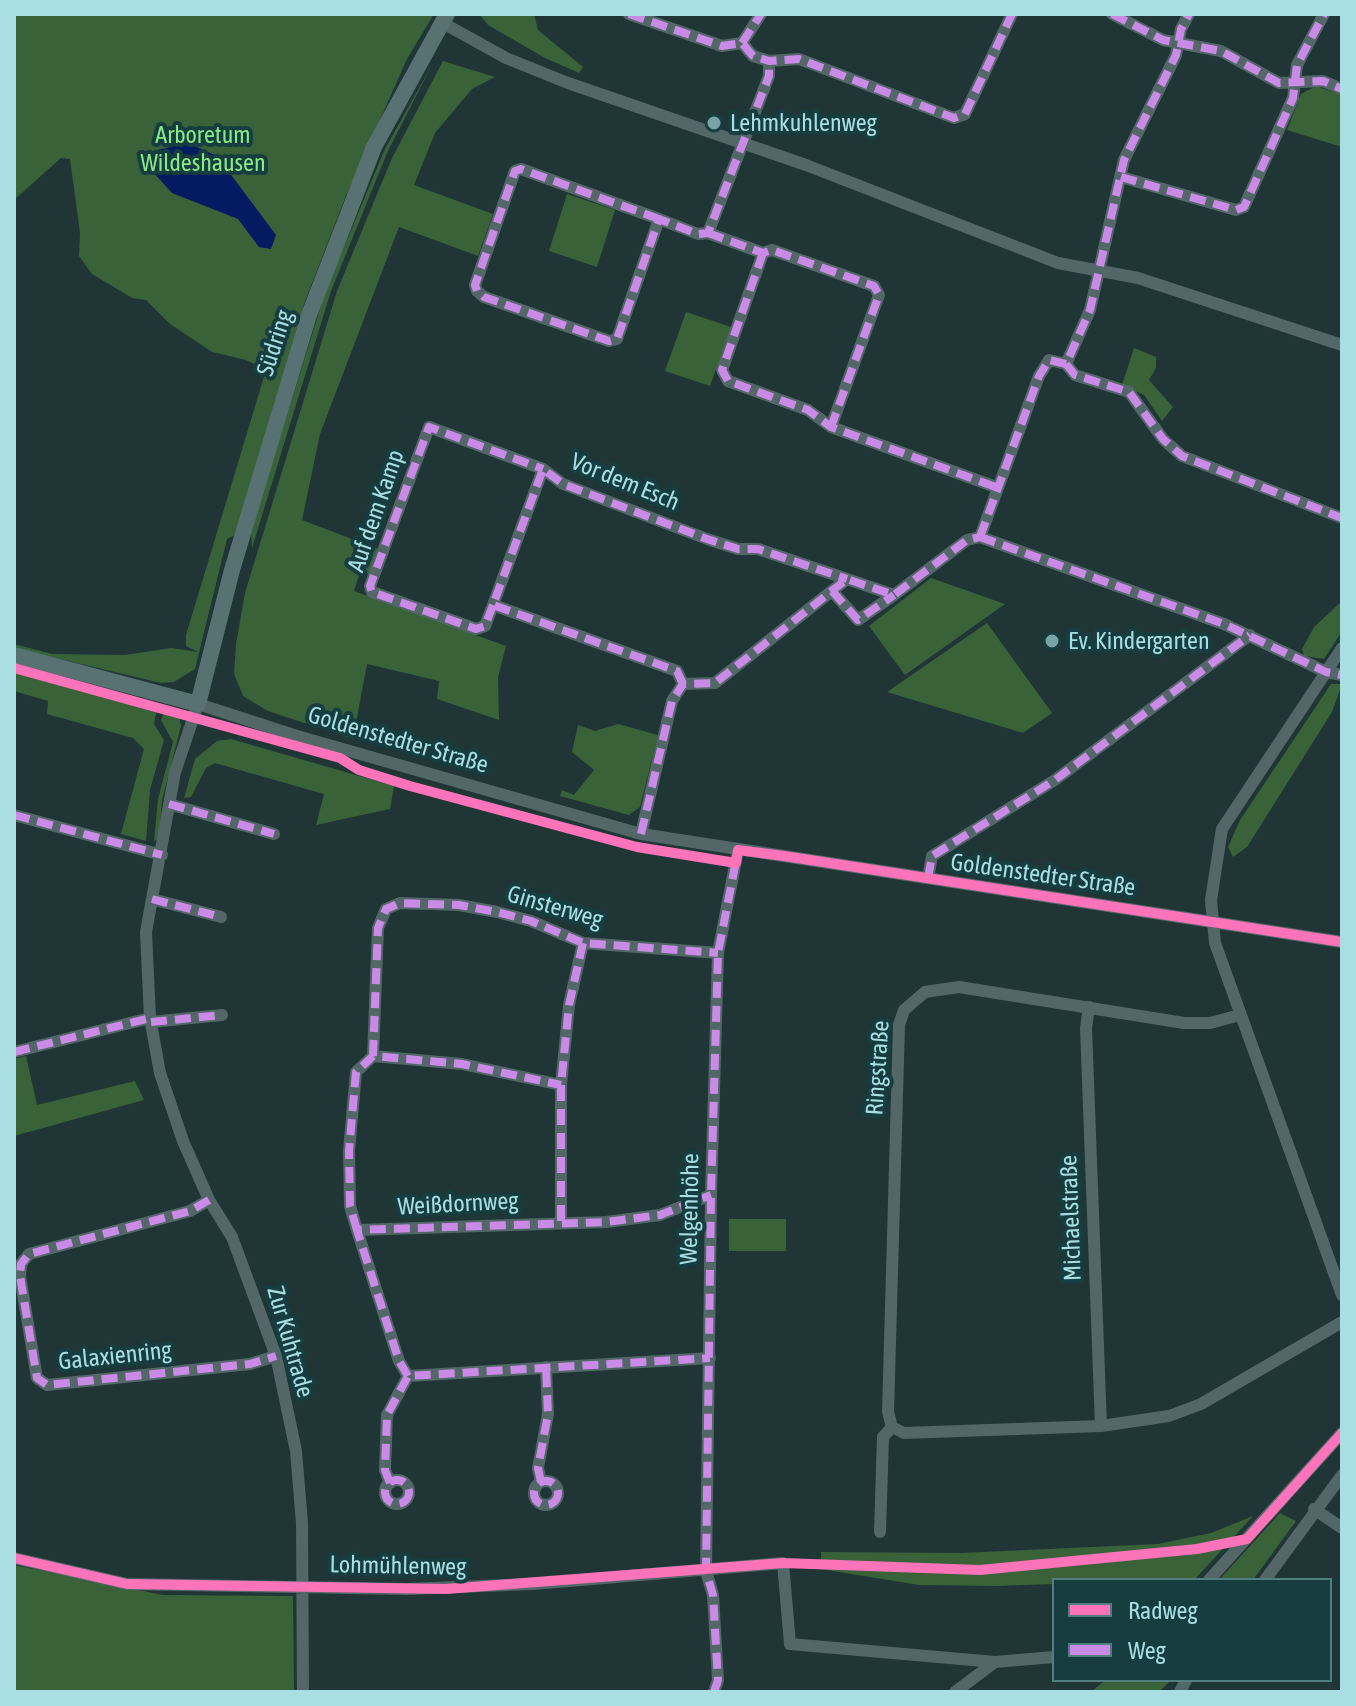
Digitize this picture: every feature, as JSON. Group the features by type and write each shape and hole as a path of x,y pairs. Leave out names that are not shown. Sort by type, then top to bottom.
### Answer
{"main road":[{"name":"Südring","path":"198,704 232,570 309,315 374,147 444,18"},
{"name":"Goldenstedter Straße","path":"14,655 198,704"}],"street":[{"path":"629,14 722,46 742,43 761,14"},
{"path":"742,43 753,56 769,61 799,59 954,118 965,114 1012,14"},
{"path":"1112,14 1163,40 1221,51 1279,83 1323,81 1342,89"},
{"path":"1066,364 1090,310 1124,160 1176,55 1189,14"},
{"path":"1121,177 1236,210 1244,207 1293,98 1297,65 1324,14"},
{"path":"444,18 506,58 568,83 741,142 1058,263 1202,297 1287,330 1342,345"},
{"path":"708,233 769,76 769,61"},
{"path":"659,219 617,339 609,341 484,297 477,291 475,285 515,171 521,169 659,219 698,234 708,233 763,253 772,250 874,286 879,295 831,427"},
{"path":"763,253 722,370 728,381 808,410 831,427 996,487"},
{"path":"980,537 1039,376 1049,360 1066,364 1075,375 1129,392 1163,439 1182,456 1342,518"},
{"name":"Auf dem Kamp","path":"493,605 485,626 476,629 372,592 370,586 429,427 543,469"},
{"name":"Vor dem Esch","path":"493,605 543,469 563,484 707,539 738,549 758,549 894,595"},
{"path":"832,591 858,620 967,540 980,537 1250,635 1326,672 1342,675"},
{"path":"683,684 715,683 847,579"},
{"path":"493,605 677,671 683,684"},
{"path":"928,878 932,856 1055,780 1250,635"},
{"path":"1342,648 1222,829 1211,900 1215,943 1342,1295"},
{"path":"641,834 672,701 683,684"},
{"name":"Zur Kuhtrade","path":"198,704 169,804 152,899 146,941 150,1020 160,1073 183,1141 209,1200 232,1237 276,1356 296,1451 302,1523 303,1692"},
{"name":"Goldenstedter Straße","path":"198,704 297,736 641,834 1342,942"},
{"path":"169,804 274,834"},
{"path":"14,815 162,855"},
{"name":"Welgenhöhe","path":"714,1692 718,1680 713,1595 706,1571 711,1195 718,953 738,850"},
{"path":"152,899 221,917"},
{"name":"Ginsterweg","path":"373,1056 378,928 386,909 400,903 459,905 531,921 583,943 718,953"},
{"path":"561,1221 561,1085 569,1005 583,943"},
{"name":"Ringstraße","path":"880,1532 883,1437 892,1427 888,1412 899,1025 904,1010 925,992 943,988 1184,1023 1210,1023 1240,1015"},
{"name":"Michaelstraße","path":"1089,1007 1086,1028 1101,1426"},
{"path":"14,1052 150,1020 222,1015"},
{"path":"408,1376 399,1361 350,1206 349,1165 356,1072 373,1056 462,1064 561,1085"},
{"name":"Weißdornweg","path":"357,1230 561,1221 606,1222 660,1215 711,1195"},
{"name":"Galaxienring","path":"209,1200 190,1211 29,1254 21,1264 20,1276 37,1378 47,1385 250,1364 276,1356"},
{"path":"892,1427 904,1433 1101,1426 1169,1416 1201,1404 1342,1322"},
{"path":"408,1376 710,1358"},
{"path":"541,1482 538,1468 548,1414 546,1367"},
{"path":"390,1483 385,1470 387,1415 408,1376"},
{"path":"1211,1578 1342,1433"},
{"path":"1266,1578 1314,1509 1342,1475"},
{"path":"1314,1509 1342,1528"},
{"name":"Lohmühlenweg","path":"14,1558 127,1584 302,1584 446,1589 783,1563 790,1644 995,1662"},
{"path":"955,1692 995,1662 1052,1657"}],"green space":[{"name":"Arboretum Wildeshausen","path":"14,14 434,14 407,59 345,198 304,304 235,535 227,539 195,669 174,682 161,683 14,648 14,644 52,654 125,655 171,648 198,652 186,646 186,635 266,370 246,360 212,352 170,324 146,300 132,298 92,274 79,256 80,233 70,159 61,158 14,200"},
{"path":"479,14 534,14 538,30 583,67 579,73 545,58 488,25"},
{"path":"443,61 495,77 472,89 435,133 414,185 493,214 478,256 399,227 320,434 302,520 378,549 369,574 360,572 354,591 506,646 498,677 499,720 437,699 439,681 367,664 353,739 268,711 243,696 234,674 236,644 245,593 337,291 392,158"},
{"path":"433,63 387,153 331,291 252,548 251,530 326,290 385,149"},
{"path":"1316,86 1342,95 1342,147 1287,130 1301,94"},
{"path":"567,194 615,210 597,267 549,251"},
{"path":"686,312 731,327 710,386 665,371"},
{"path":"1134,348 1156,357 1156,368 1149,380 1173,407 1162,421 1144,395 1122,385"},
{"path":"931,578 1005,604 905,675 869,626"},
{"path":"1342,601 1342,631 1324,659 1304,656 1302,649 1314,627"},
{"path":"987,623 1052,713 1023,733 887,692"},
{"path":"14,670 157,710 154,724 164,740 150,790 146,841 121,834 144,749 133,738 47,714 48,701 14,691"},
{"path":"1331,684 1342,684 1332,712 1247,847 1233,857 1228,847 1240,820"},
{"path":"164,711 179,716 181,726 162,800 159,838 154,841 158,799 173,742 161,720"},
{"path":"618,724 658,735 640,807 629,815 560,796 562,790 574,795 594,770 572,752 578,725 595,731"},
{"path":"231,739 394,786 390,809 316,825 324,794 215,763 206,768 191,797 184,798 195,759 217,741"},
{"path":"26,1056 37,1105 135,1081 144,1100 14,1136 14,1059"},
{"path":"729,1219 786,1219 786,1251 729,1251"},
{"path":"1280,1513 1296,1521 1254,1578 1221,1578"},
{"path":"1253,1516 1196,1578 1052,1578 1052,1584 919,1585 821,1569 821,1552 960,1553 1158,1544 1211,1533"},
{"path":"14,1565 163,1595 293,1596 294,1692 14,1692"},
{"path":"1103,1682 1169,1682 1159,1692 1091,1692"}],"shaded area":[{"path":"188,143 217,156 276,235 271,249 259,247 238,219 172,193 152,171 153,151"}],"marked path":[{"path":"629,14 722,46 742,43 753,56 769,61 799,59 954,118 965,114 1012,14"},
{"path":"742,43 761,14"},
{"path":"1112,14 1163,40 1221,51 1279,83 1323,81 1342,89"},
{"path":"980,537 1039,376 1049,360 1066,364 1090,310 1124,160 1176,55 1181,29 1189,14"},
{"path":"1121,177 1236,210 1244,207 1293,98 1297,65 1324,14"},
{"path":"659,219 521,169 515,171 475,285 477,291 484,297 609,341 617,339 659,219 698,234 708,233 769,76 769,61"},
{"path":"708,233 763,253 772,250 874,286 879,295 831,427"},
{"path":"763,253 722,370 728,381 808,410 831,427 996,487"},
{"path":"1066,364 1075,375 1129,392 1163,439 1182,456 1342,518"},
{"path":"493,605 485,626 476,629 372,592 370,586 429,427 543,469"},
{"path":"683,684 677,671 493,605 543,469 563,484 707,539 738,549 758,549 847,579"},
{"path":"980,537 1224,624 1326,672 1342,675"},
{"path":"641,834 672,701 683,684 715,683 847,579 894,595 967,540 980,537"},
{"path":"832,591 858,620 894,595"},
{"path":"928,878 932,856 1055,780 1250,635"},
{"path":"169,804 274,834"},
{"path":"14,815 162,855"},
{"path":"714,1692 718,1680 713,1595 706,1571 711,1195 718,953 737,856"},
{"path":"152,899 221,917"},
{"path":"373,1056 378,928 386,909 400,903 459,905 497,912 531,921 583,943 718,953"},
{"path":"561,1221 561,1085 569,1005 583,943"},
{"path":"151,1022 222,1015"},
{"path":"14,1052 150,1018"},
{"path":"357,1230 350,1206 349,1151 356,1072 373,1056 462,1064 561,1085"},
{"path":"408,1376 399,1361 357,1230 606,1222 660,1215 711,1195"},
{"path":"209,1200 190,1211 29,1254 21,1264 20,1276 37,1378 47,1385 250,1364 276,1356"},
{"path":"390,1483 385,1470 387,1415 408,1376 710,1358"},
{"path":"541,1482 538,1468 548,1414 546,1367"},
{"path":"397,1480 408,1487 409,1492 402,1503 397,1504 386,1497 385,1492 392,1481 397,1480"},
{"path":"546,1481 554,1485 558,1493 554,1501 546,1505 538,1501 534,1493 538,1485 546,1481"}],"cycle path":[{"path":"14,668 340,758 359,770 410,786 637,847 736,863 738,850 784,856 1342,942"},
{"path":"14,1558 127,1584 446,1589 783,1563 980,1570 1197,1549 1247,1539 1342,1433"}],"place":[{"name":"Lehmkuhlenweg","path":"714,123"},
{"name":"Ev. Kindergarten","path":"1052,641"}]}
